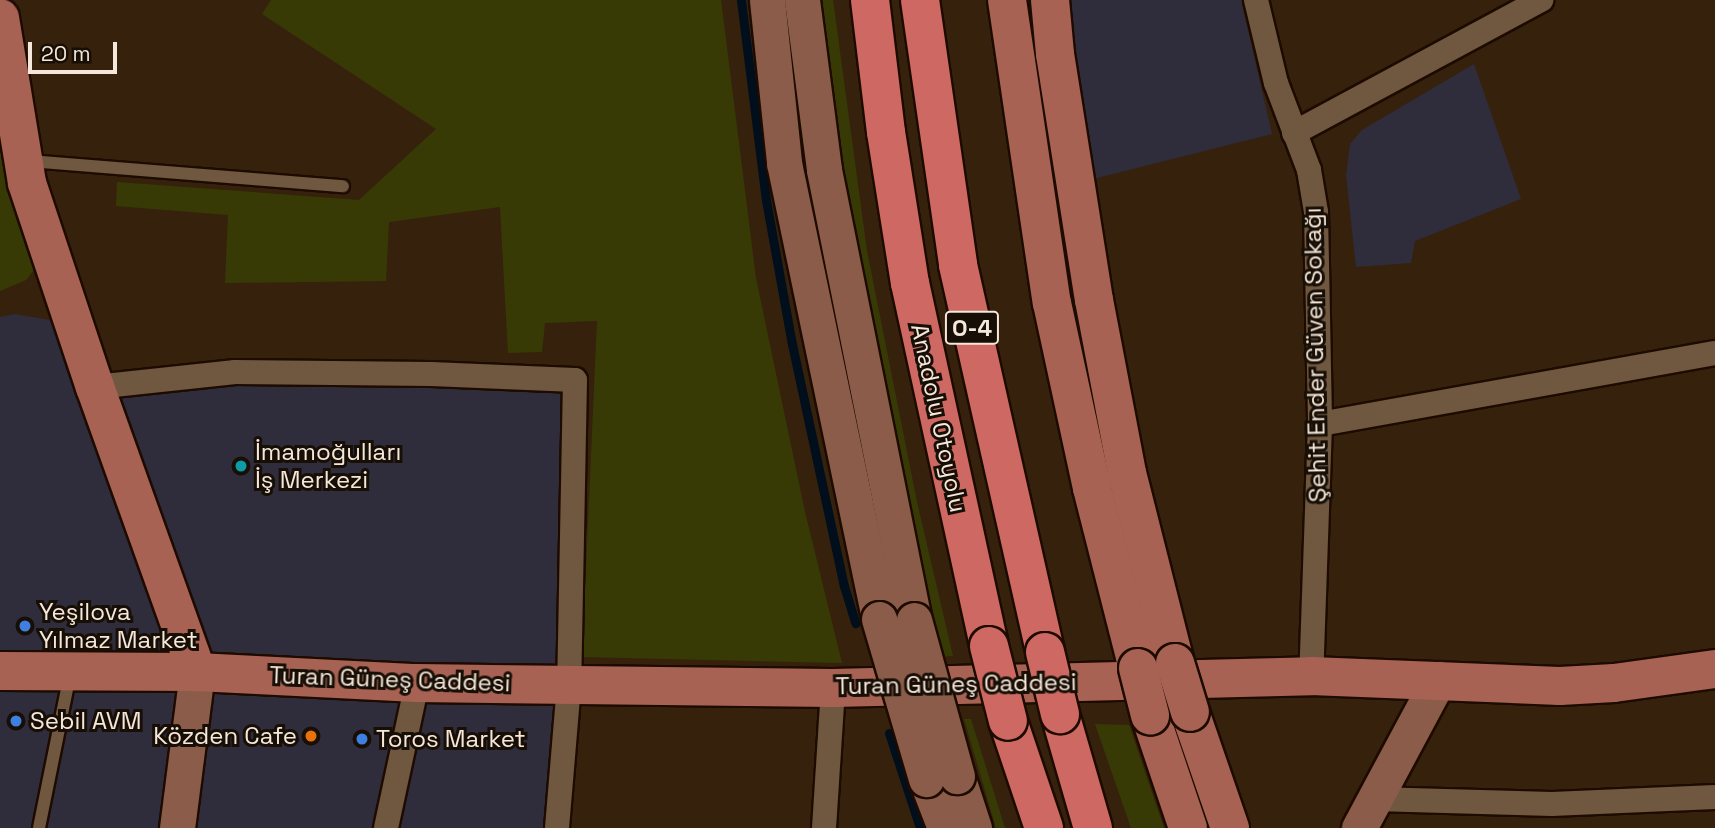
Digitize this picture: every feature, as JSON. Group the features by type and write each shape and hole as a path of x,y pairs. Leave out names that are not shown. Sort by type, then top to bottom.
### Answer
{"highway":[{"name":"Anadolu Otoyolu","path":"870,0 886,132 910,283 989,646 1008,721 1044,828"},
{"name":"Anadolu Otoyolu","path":"920,0 958,265 1045,652 1093,828"}],"main road":[{"path":"1007,0 1052,303 1092,488 1150,715 1188,828"},
{"path":"1051,0 1055,54 1094,300 1122,447 1175,663 1230,828"},
{"path":"0,18 27,183 95,387 197,671"},
{"name":"Turan Güneş Caddesi","path":"0,671 197,671 417,683 833,688 1311,676 1439,679 1560,687 1614,683 1715,669"}],"street":[{"path":"767,0 784,163 880,619 941,777 974,828"},
{"path":"802,0 824,170 914,620 941,777 945,828"},
{"name":"Şehit Ender Güven Sokağı","path":"1256,0 1276,83 1309,170 1316,212 1320,424 1311,676"},
{"path":"1294,133 1506,9 1541,0"},
{"path":"1320,424 1715,353"},
{"path":"95,387 235,372 431,374 575,380 569,685 556,828"},
{"path":"177,828 197,671"},
{"path":"1367,813 1439,679"},
{"path":"386,828 417,683"},
{"path":"824,828 833,688"},
{"path":"1367,813 1715,797"}],"lane":[{"path":"24,160 343,186"},
{"path":"39,828 70,672"}],"shaded area":[{"path":"271,0 721,0 756,278 805,512 842,663 582,657 597,321 545,323 542,352 508,353 500,207 389,222 386,281 225,283 228,215 116,206 117,182 359,200 436,129 262,14"},
{"path":"821,0 833,0 867,251 917,502 953,656 938,657 855,253"},
{"path":"1064,0 1241,0 1272,134 1089,180"},
{"path":"0,51 37,266 26,280 0,291"},
{"path":"1474,64 1521,199 1415,241 1411,263 1356,267 1346,175 1350,144 1362,130"},
{"path":"15,314 50,320 65,330 95,387 133,381 575,380 557,828 0,828 0,317"},
{"path":"964,719 971,719 1005,828 996,828"},
{"path":"1095,724 1129,725 1164,828 1131,828"}],"waterway":[{"path":"741,0 766,200 792,344 844,586 855,623"},
{"path":"889,733 920,828"}],"place":[{"name":"İmamoğulları İş Merkezi","path":"241,466"},
{"name":"Yeşilova Yılmaz Market","path":"25,626"},
{"name":"Sebil AVM","path":"16,721"},
{"name":"Közden Cafe","path":"311,736"},
{"name":"Toros Market","path":"362,739"}]}
